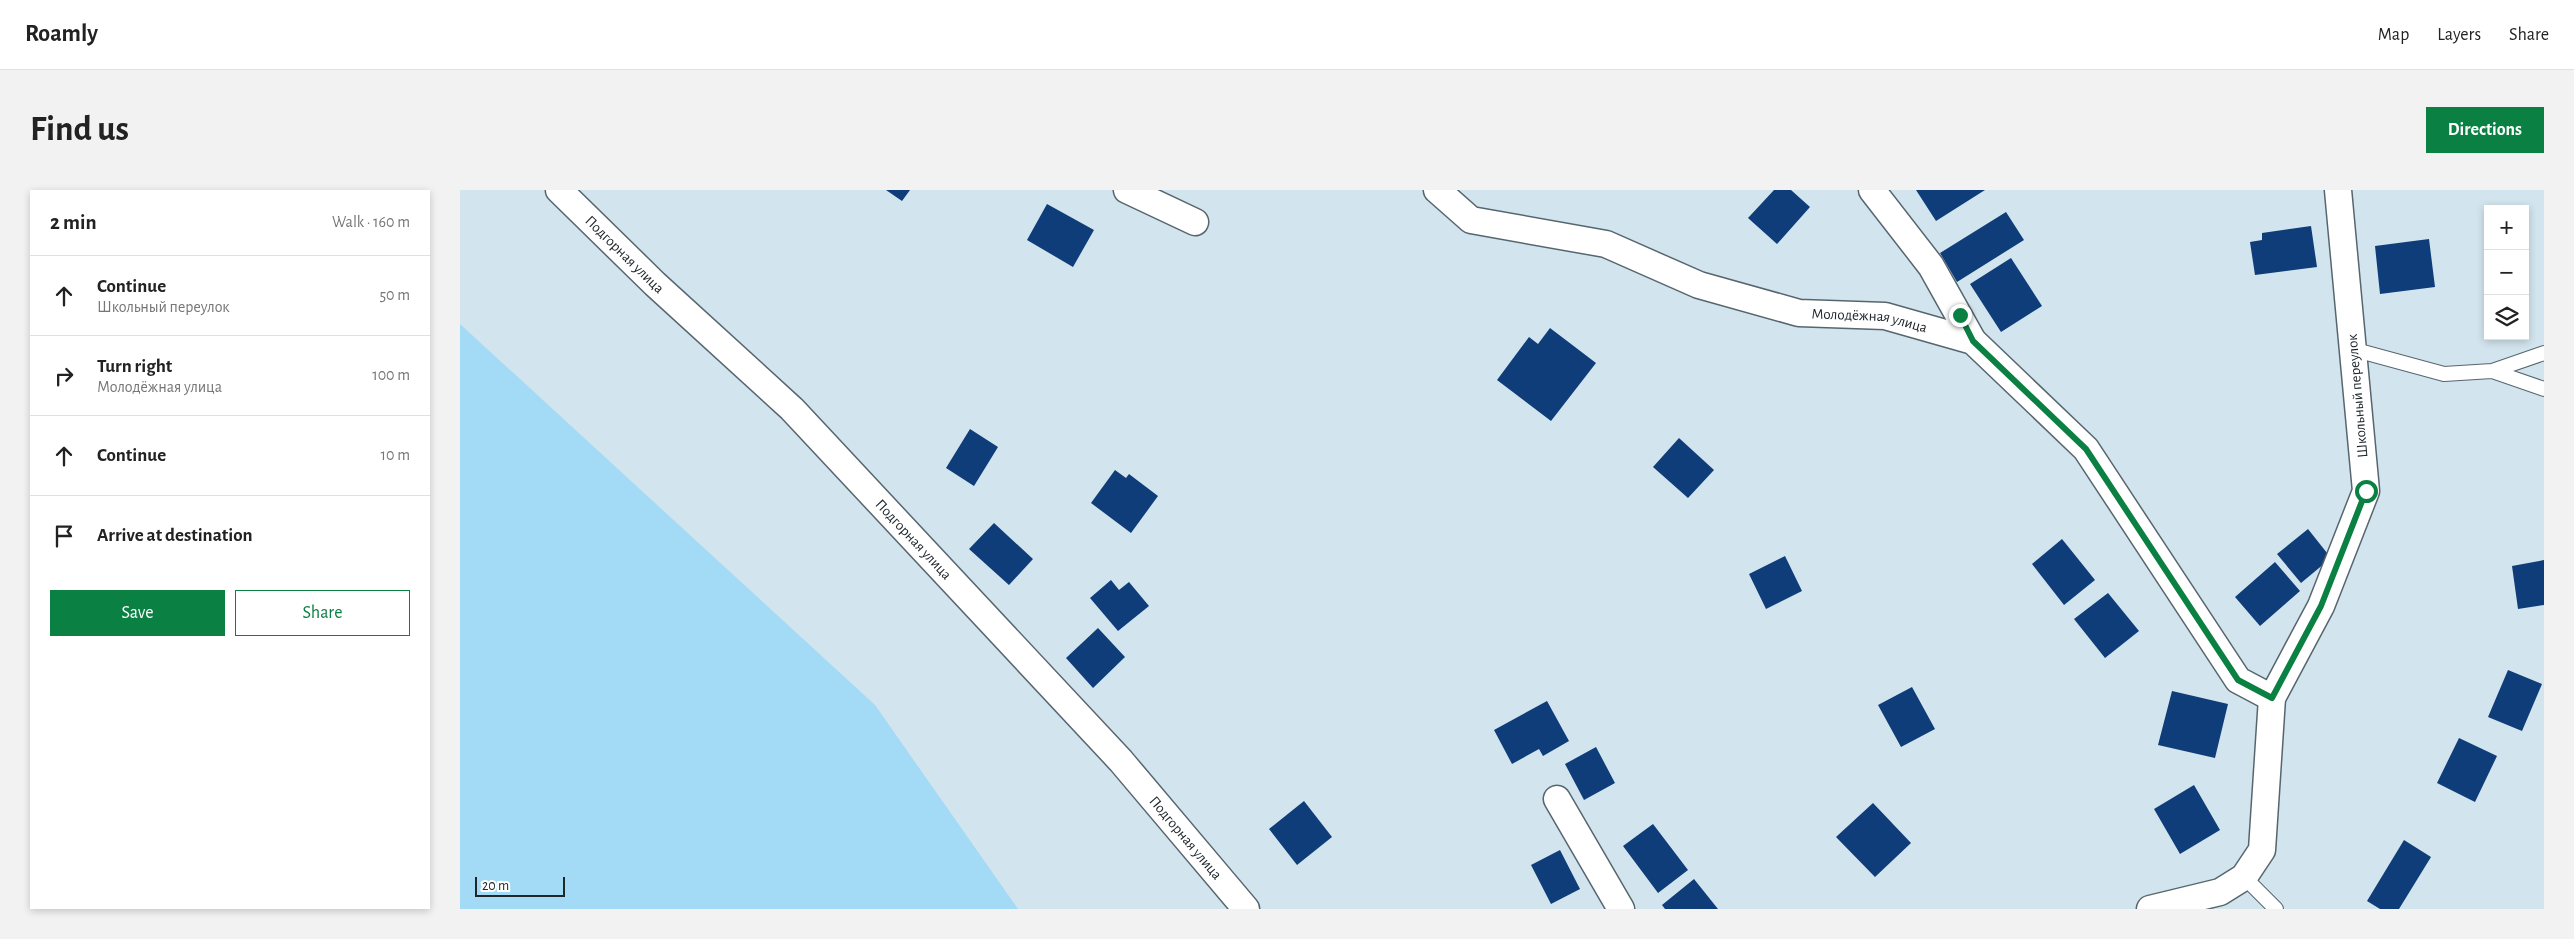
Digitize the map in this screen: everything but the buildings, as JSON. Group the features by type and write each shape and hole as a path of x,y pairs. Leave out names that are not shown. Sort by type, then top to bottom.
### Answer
{"street":[{"name":"Подгорная улица","path":"559,190 655,284 792,409 1121,761 1246,909"},
{"path":"1127,190 1194,222"},
{"name":"Молодёжная улица","path":"1437,190 1471,220 1606,244 1699,286 1799,313 1885,316 1973,341 2086,449 2238,680 2272,698"},
{"path":"1872,190 1931,266 1973,341"},
{"name":"Школьный переулок","path":"2244,877 2262,850 2272,698 2321,606 2366,491 2338,190"},
{"path":"1557,799 1621,909"},
{"path":"2150,909 2220,892 2244,877"}],"lane":[{"path":"2352,349 2444,374 2492,371 2544,354"},
{"path":"2492,371 2544,389"},
{"path":"2244,877 2276,909"}],"shaded area":[{"path":"460,324 875,705 1018,909 460,909"}],"route":[{"path":"1960,315 1973,341 2086,449 2238,680 2272,698 2321,606 2366,491"}]}
